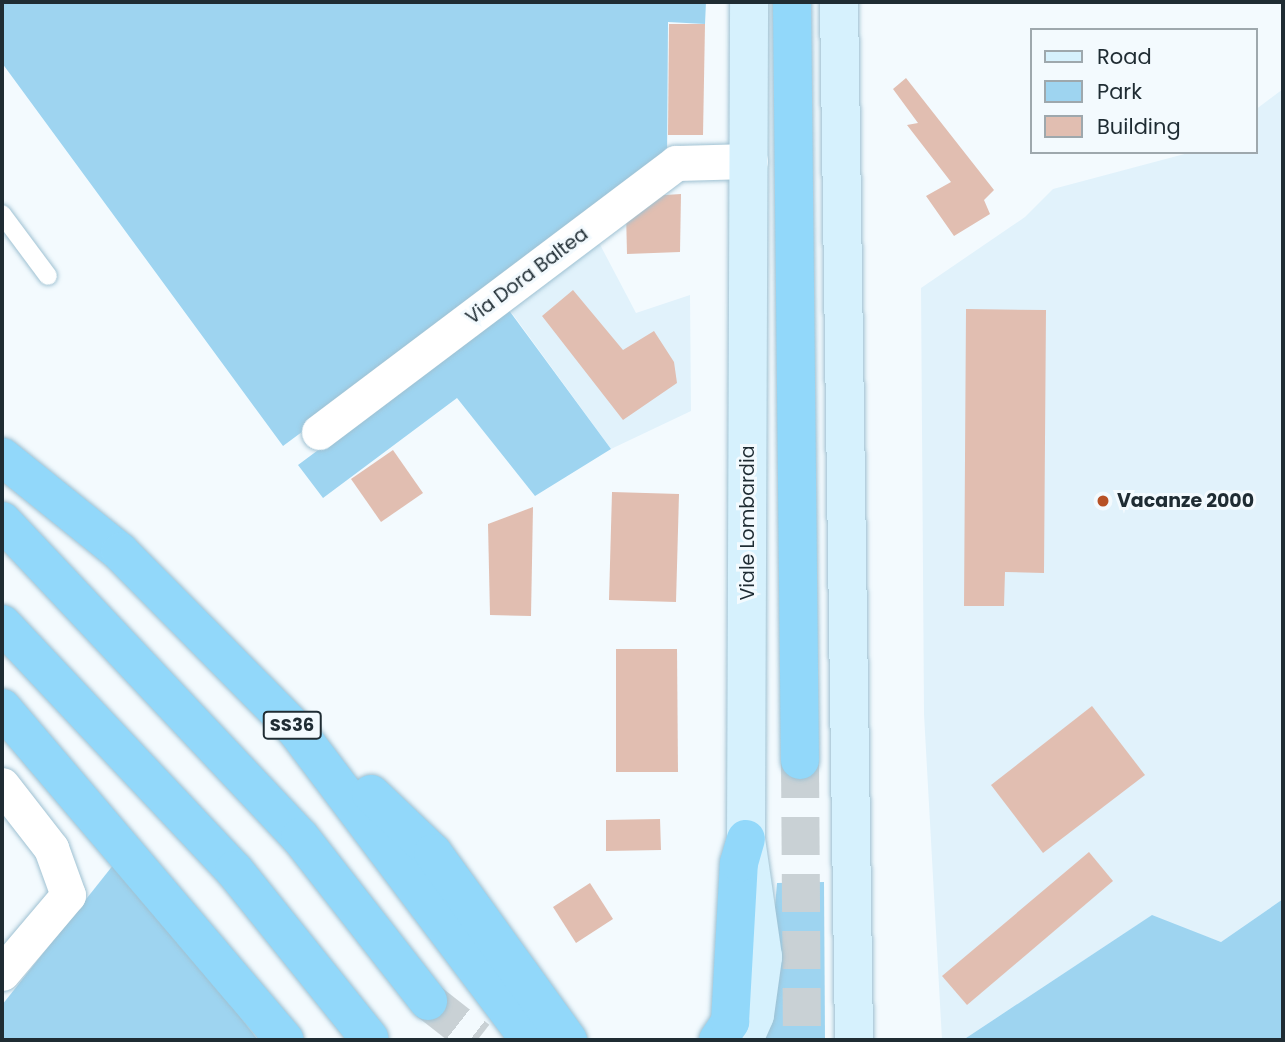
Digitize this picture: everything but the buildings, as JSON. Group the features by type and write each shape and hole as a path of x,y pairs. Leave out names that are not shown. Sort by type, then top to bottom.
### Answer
{"highway":[{"path":"792,2 800,760"},
{"name":"SS36","path":"2,457 120,552 298,731 530,1040"},
{"path":"2,522 300,837 428,1001"},
{"path":"2,624 234,870 369,1038"},
{"path":"2,708 285,1040"},
{"path":"298,731 433,853 568,1040"},
{"path":"718,1040 730,1022 739,863 746,839"}],"main road":[{"name":"Viale Lombardia","path":"744,1040 755,1015 763,957 746,839 749,2"},
{"path":"839,2 854,1040"}],"street":[{"name":"Via Dora Baltea","path":"319,432 676,163 750,161"},
{"path":"2,785 51,848 68,895 2,973"}],"lane":[{"path":"2,214 48,276"}],"shaded area":[{"name":"Vacanze 2000","path":"1283,89 1283,899 1221,942 1151,916 963,1040 942,1040 924,714 921,288 1025,217 1053,189 1184,154 1257,154 1257,108"},
{"path":"596,237 636,313 690,295 691,411 611,449 509,309"}],"green space":[{"path":"2,2 706,2 705,24 668,22 667,161 283,446 2,63"},
{"path":"508,309 611,449 535,496 457,398 323,498 298,465"},
{"path":"114,864 207,974 258,1040 2,1040 2,1005"},
{"path":"824,882 825,1040 764,1040 777,883"},
{"path":"1283,899 1283,1040 963,1040 1152,915 1221,942"}],"tunnel":[{"path":"800,760 802,1040"},
{"path":"428,1001 478,1040"}],"place":[{"name":"Vacanze 2000","path":"1103,501"}]}
